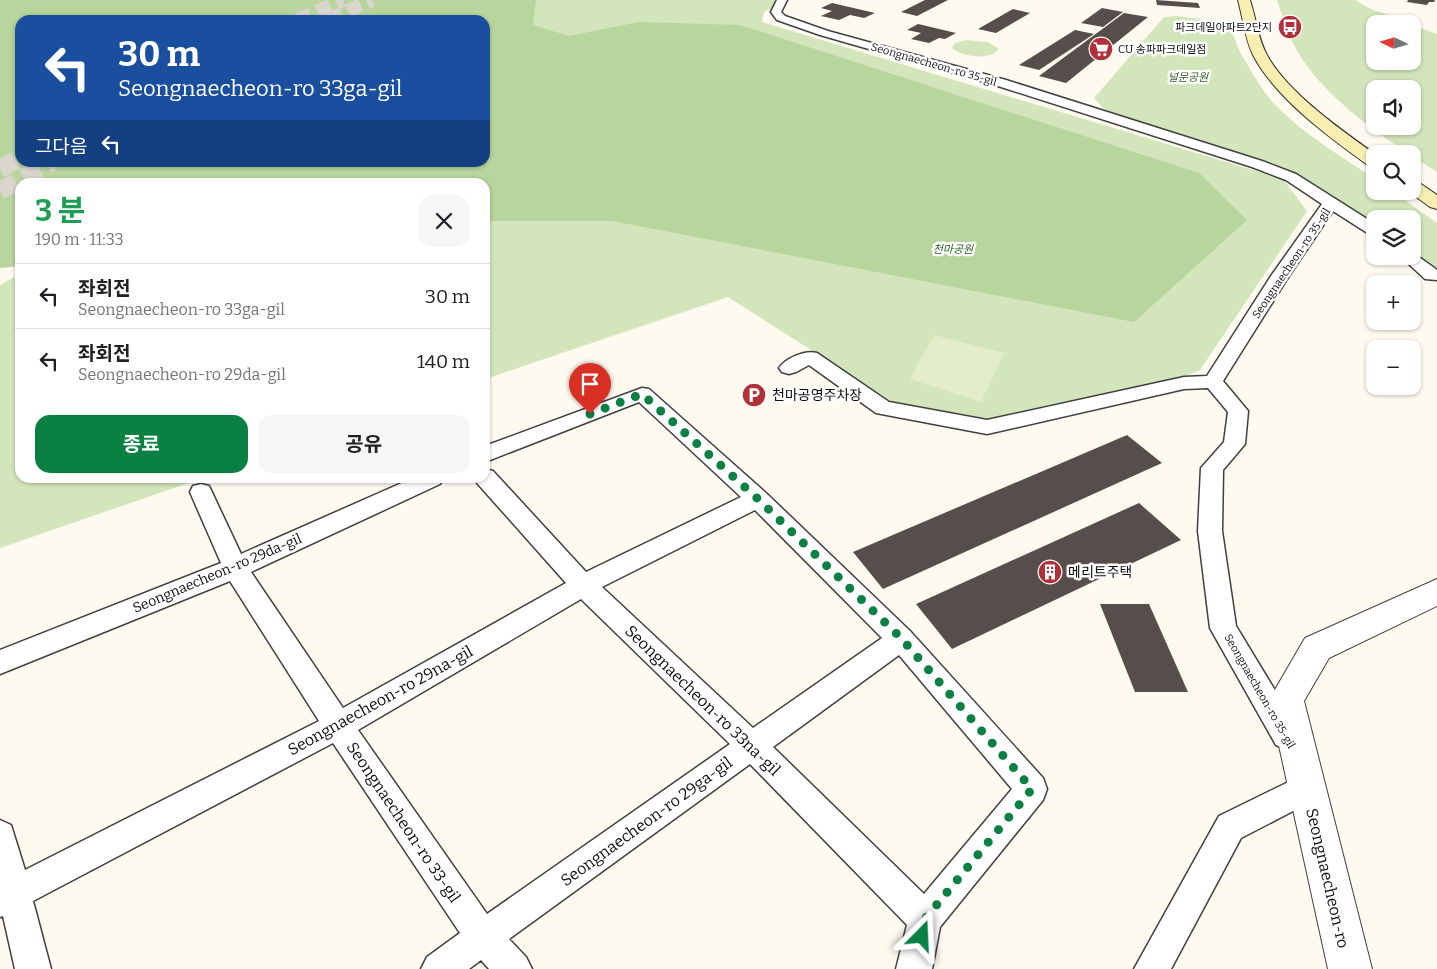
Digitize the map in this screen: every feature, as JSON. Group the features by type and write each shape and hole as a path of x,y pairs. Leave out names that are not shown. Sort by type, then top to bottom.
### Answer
{"main road":[{"path":"1244,0 1259,17"},
{"path":"1257,0 1260,55 1279,81 1331,129 1366,155"},
{"path":"1290,72 1324,108 1373,145"},
{"path":"1421,178 1437,188"},
{"path":"1421,192 1437,202"}],"street":[{"name":"Seongnaecheon-ro 35-gil","path":"782,0 776,12 781,18 824,33 1002,83 1257,164 1291,177 1331,202 1280,276 1213,382 1238,411 1234,444 1212,468 1210,530 1223,628 1303,772"},
{"path":"1331,202 1366,225"},
{"path":"1419,265 1431,275 1437,275"},
{"path":"789,368 810,357 883,408 987,427 1184,384 1213,382"},
{"path":"490,452 642,394 758,499 901,638 1032,789 925,919 914,969"},
{"name":"Seongnaecheon-ro 29da-gil","path":"0,662 235,568 421,483"},
{"name":"Seongnaecheon-ro 33na-gil","path":"490,483 583,585 750,745 925,919"},
{"name":"Seongnaecheon-ro 33-gil","path":"201,492 235,568 338,726 483,938 514,969"},
{"name":"Seongnaecheon-ro 29na-gil","path":"7,896 338,726 583,585 758,499"},
{"name":"Seongnaecheon-ro","path":"1350,969 1286,700 1317,648 1437,592"},
{"name":"Seongnaecheon-ro 29ga-gil","path":"439,969 901,638"},
{"name":"Seongnaecheon-ro","path":"1159,966 1230,827 1303,772"},
{"path":"0,836 7,896 33,969"}],"green space":[{"path":"0,0 536,0 533,25 569,36 639,22 740,25 1199,173 1247,220 1134,322 613,221 490,221 490,178 15,178 15,266 0,268"},
{"name":"천마공원","path":"190,0 788,0 764,12 762,22 1283,179 1307,211 1200,370 1165,385 989,419 893,402 728,297 490,377 490,178 485,178 485,167 490,167 490,15 79,15"},
{"path":"1277,0 1356,0 1369,8 1390,15 1366,15 1366,70 1421,70 1421,28 1437,34 1437,172 1421,161 1421,145 1396,145 1382,135 1421,135 1421,80 1366,80 1366,123 1320,82 1305,63 1286,27"},
{"name":"널문공원","path":"1177,16 1222,22 1226,25 1232,32 1241,54 1276,106 1302,129 1366,173 1366,200 1405,200 1419,210 1366,210 1366,219 1299,176 1104,109 1094,98 1164,17"},
{"path":"966,40 988,42 999,49 989,55 976,56 962,54 952,48 955,43"},
{"name":"널문공원","path":"1421,212 1437,223 1437,272 1421,259"},
{"path":"15,277 15,483 188,483 0,548 0,285"},
{"path":"934,335 1004,353 981,402 910,379"}],"building":[{"path":"925,0 948,0 917,16 901,12"},
{"path":"1156,0 1198,3 1200,8 1157,5"},
{"path":"1408,0 1435,0 1427,5 1407,2"},
{"path":"832,3 875,13 864,18 850,15 839,20 821,16 832,11 821,8"},
{"path":"1102,8 1123,12 1103,27 1081,23"},
{"path":"1013,9 1030,13 996,33 978,29"},
{"path":"1124,13 1148,17 1066,83 1039,76"},
{"path":"918,24 956,33 945,39 939,38 929,43 911,39 921,33 907,30"},
{"path":"1075,30 1094,34 1039,70 1019,65"},
{"path":"1127,435 1162,463 883,589 853,552"},
{"name":"메리트주택","path":"1139,503 1181,540 952,649 916,604"},
{"name":"메리트주택","path":"1100,604 1149,604 1188,692 1135,692"}],"tunnel":[{"path":"309,15 343,0"},
{"path":"340,15 372,0"},
{"path":"0,169 15,161"},
{"path":"23,178 43,167"},
{"path":"0,191 15,183"}],"place":[{"name":"파크데일아파트2단지","path":"1290,27"},
{"name":"CU 송파파크데일점","path":"1101,49"},
{"name":"천마공영주차장","path":"754,395"},
{"name":"메리트주택","path":"1050,572"}],"route":[{"path":"590,414 642,394 758,499 901,638 1032,789 925,919 922,936"}]}
